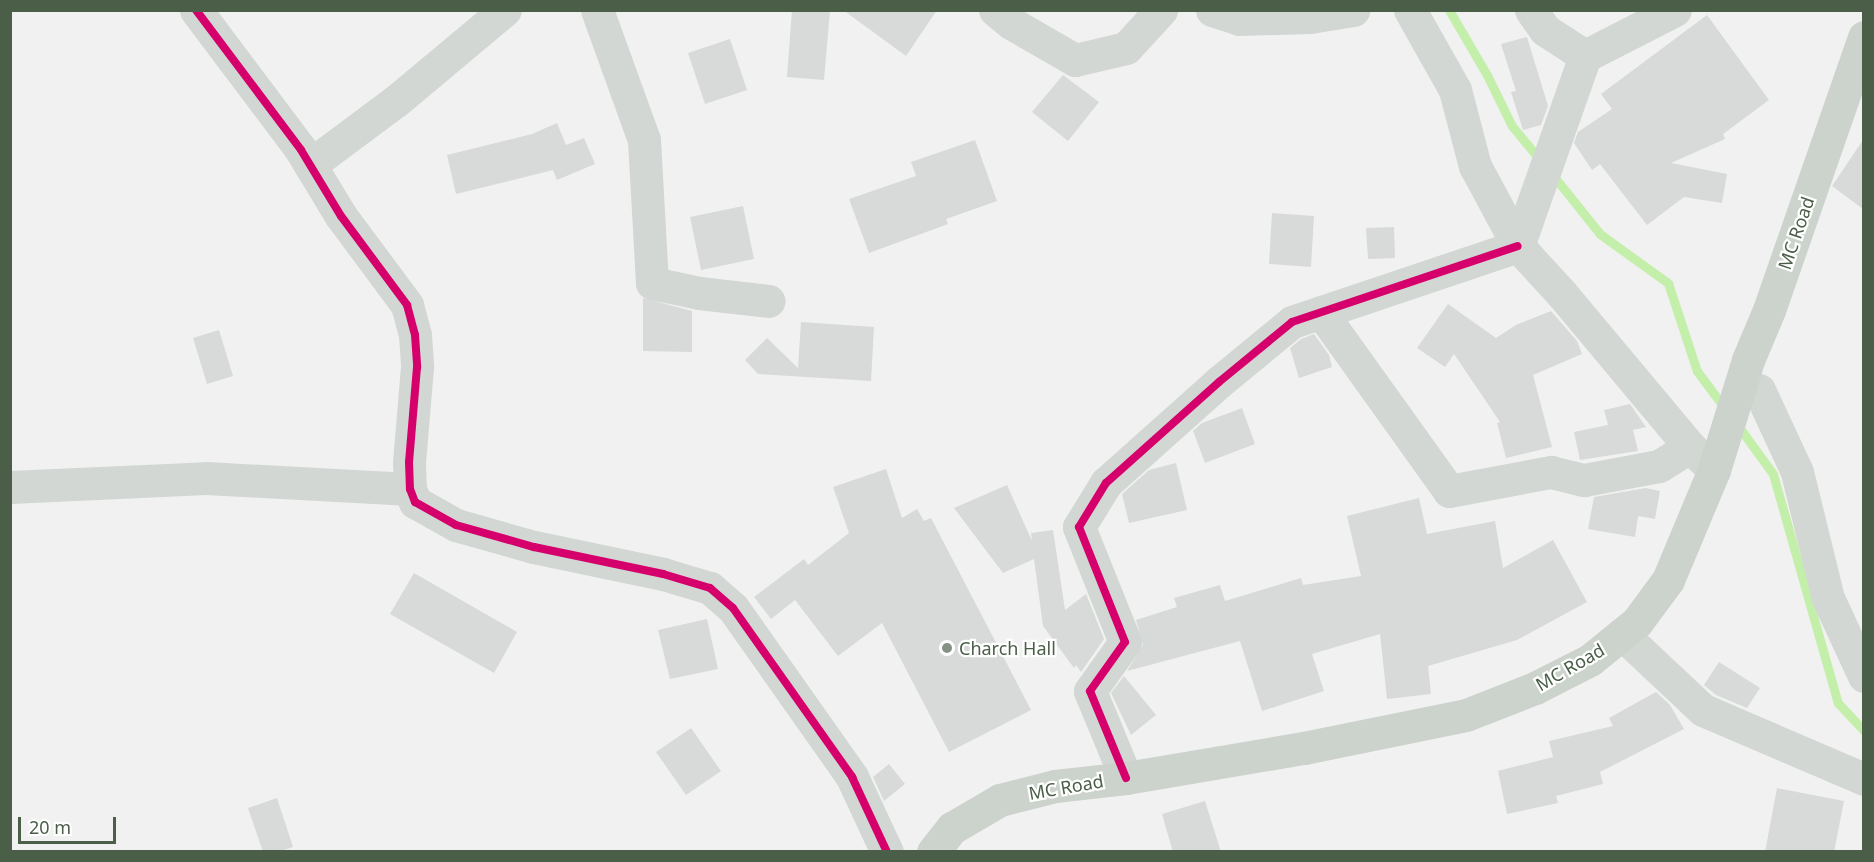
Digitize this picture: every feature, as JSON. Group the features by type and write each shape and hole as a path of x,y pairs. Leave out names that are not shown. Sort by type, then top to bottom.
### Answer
{"main road":[{"name":"MC Road","path":"933,852 952,828 1000,800 1055,786 1126,778 1304,748 1466,715 1553,679 1590,660 1637,622 1668,580 1754,375 1769,310 1863,37"}],"street":[{"path":"196,10 309,165 341,216 407,305 415,335 417,367 408,462 410,489 415,502 456,525 534,547 663,574 710,588 733,608 852,777 887,852"},
{"path":"309,165 396,101 505,10"},
{"path":"597,10 644,140 652,282 699,292 769,301"},
{"path":"995,10 1011,23 1075,60 1126,48 1161,10"},
{"path":"1212,10 1239,19 1310,17 1353,10"},
{"path":"1410,10 1455,90 1474,166 1518,246 1562,294 1690,447 1714,470"},
{"path":"1531,10 1545,30 1585,56"},
{"path":"1518,246 1585,56 1675,10"},
{"path":"1126,778 1090,691 1125,642 1079,527 1106,483 1219,382 1292,322 1518,246"},
{"path":"1321,312 1449,491 1551,472 1584,480 1659,466 1690,447"},
{"path":"1754,375 1797,472 1828,598 1863,676"},
{"path":"10,487 206,478 410,489"},
{"path":"1622,634 1703,710 1863,779"}],"building":[{"path":"792,10 830,10 824,80 787,77"},
{"path":"843,10 937,10 906,56"},
{"path":"1707,15 1769,100 1723,134 1725,139 1671,163 1727,174 1722,203 1684,197 1647,225 1600,164 1592,170 1574,143 1578,132 1612,109 1601,94"},
{"path":"1527,37 1548,106 1541,125 1523,130 1511,92 1516,91 1501,44"},
{"path":"730,39 747,90 705,104 688,53"},
{"path":"1063,75 1099,102 1068,141 1032,112"},
{"path":"557,123 566,145 584,138 595,164 557,180 553,170 456,194 447,155 532,134"},
{"path":"975,140 997,201 946,219 948,224 869,253 849,199 916,176 911,162"},
{"path":"1863,140 1863,209 1832,186"},
{"path":"743,206 754,259 701,270 690,217"},
{"path":"1272,213 1314,216 1311,267 1269,264"},
{"path":"1394,227 1395,258 1368,259 1366,228"},
{"path":"643,298 692,311 692,352 643,351"},
{"path":"1448,304 1496,338 1516,325 1551,311 1577,341 1582,354 1533,375 1552,447 1506,458 1497,423 1500,422 1454,354 1445,367 1417,348"},
{"path":"801,322 874,327 871,381 758,374 745,360 767,338 798,368"},
{"path":"219,330 233,376 207,384 193,338"},
{"path":"1314,334 1329,355 1332,367 1299,378 1290,348 1301,339"},
{"path":"1630,404 1646,427 1633,430 1638,451 1580,460 1574,432 1608,425 1604,410"},
{"path":"1242,408 1255,444 1205,463 1193,431 1202,423"},
{"path":"1176,463 1187,510 1129,523 1122,494 1149,470"},
{"path":"886,469 902,518 917,509 924,521 931,518 1031,710 949,752 882,623 838,656 795,600 771,619 754,597 804,559 808,565 849,533 833,487"},
{"path":"1007,485 1032,541 1031,533 1053,530 1065,610 1086,594 1104,639 1081,672 1076,665 1074,668 1043,626 1034,559 1003,573 954,508"},
{"path":"1646,488 1660,491 1655,519 1638,516 1635,537 1588,529 1594,497"},
{"path":"1419,498 1427,534 1495,521 1503,568 1553,540 1587,602 1517,640 1428,666 1431,694 1387,699 1380,634 1312,654 1324,691 1262,711 1240,641 1127,671 1143,645 1136,620 1177,607 1174,598 1220,585 1225,601 1301,578 1303,585 1361,576 1347,516"},
{"path":"414,573 517,632 494,673 390,614"},
{"path":"707,619 718,669 670,679 658,630"},
{"path":"1719,662 1760,688 1747,708 1716,695 1704,685"},
{"path":"1124,676 1156,715 1131,735 1111,693"},
{"path":"1656,692 1670,705 1684,729 1600,772 1603,784 1556,796 1558,803 1507,814 1498,771 1553,757 1549,741 1613,726 1609,718"},
{"path":"691,728 721,771 686,795 656,752"},
{"path":"889,764 905,784 884,801 873,777"},
{"path":"1777,788 1844,801 1834,852 1765,852"},
{"path":"277,798 293,847 278,852 263,852 248,808"},
{"path":"1205,801 1221,852 1173,852 1162,814"}],"waterway":[{"path":"1449,10 1487,75 1512,126 1541,161"},
{"path":"1552,174 1600,234 1668,283 1697,371 1726,410"},
{"path":"1736,423 1773,474 1838,703 1864,731"}],"cycle path":[{"path":"196,10 301,150 341,216 407,305 415,335 417,367 409,462 410,489 415,502 456,525 534,547 663,574 710,588 733,608 852,777 887,852"},
{"path":"1126,778 1090,691 1125,642 1079,527 1106,483 1219,382 1292,322 1518,246"}],"place":[{"name":"Charch Hall","path":"947,648"}]}
